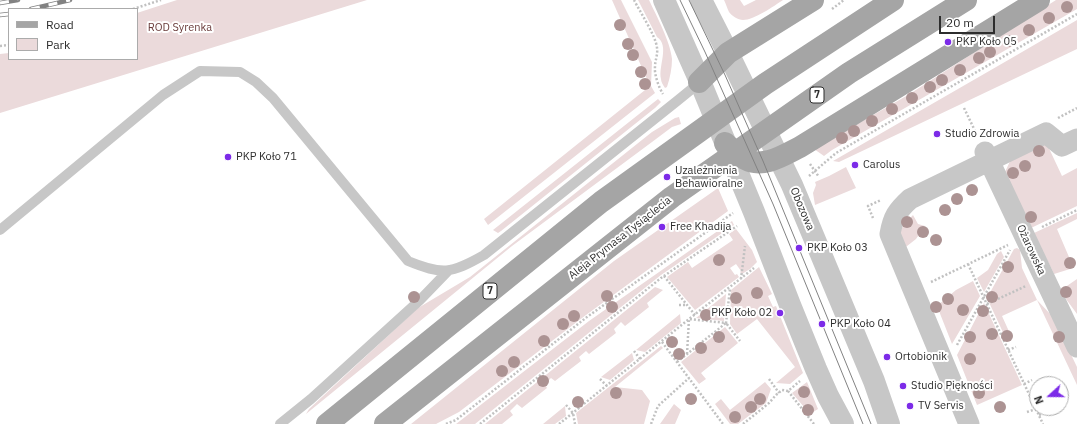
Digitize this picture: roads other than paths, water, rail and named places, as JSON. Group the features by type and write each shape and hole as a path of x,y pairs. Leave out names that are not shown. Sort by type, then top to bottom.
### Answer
{"main road":[{"path":"699,82 728,53 813,0"},
{"name":"7","path":"327,424 601,202 765,84 894,0"},
{"name":"Aleja Prymasa Tysiąclecia","path":"385,424 672,197 849,73 966,0"},
{"path":"724,142 743,158 750,161 770,161 779,158 800,147 1039,0"}],"street":[{"path":"664,0 754,212 813,362 828,396 843,424"},
{"name":"Obozowa","path":"701,0 792,185 874,380 889,424"},
{"path":"969,424 890,234 892,223 899,210 910,199 984,151 1046,133 1062,146 1077,139"},
{"name":"Ożarowska","path":"984,151 1077,347"}],"lane":[{"path":"0,230 163,95 200,72 240,72 256,82 273,98 408,261 433,270 448,271 467,265 484,255 670,107 699,82"},
{"path":"280,424 322,389 420,300 448,271"}],"tram line":[{"path":"680,0 773,204 863,424"},
{"path":"689,0 725,75 763,161 871,424"}],"railway":[{"path":"0,3 18,0"},
{"path":"35,8 70,0"},
{"path":"0,15 8,14"}],"place":[{"name":"PKP Koło 05","path":"948,42"},
{"name":"Studio Zdrowia","path":"937,134"},
{"name":"PKP Koło 71","path":"228,157"},
{"name":"Carolus","path":"855,165"},
{"name":"Uzależnienia Behawioralne","path":"667,177"},
{"name":"Free Khadija","path":"662,227"},
{"name":"PKP Koło 03","path":"799,248"},
{"name":"PKP Koło 02","path":"780,313"},
{"name":"PKP Koło 04","path":"822,324"},
{"name":"Ortobionik","path":"887,357"},
{"name":"Studio Piękności","path":"903,386"},
{"name":"TV Servis","path":"910,406"}],"park label":[{"name":"ROD Syrenka","path":"180,28"}]}
